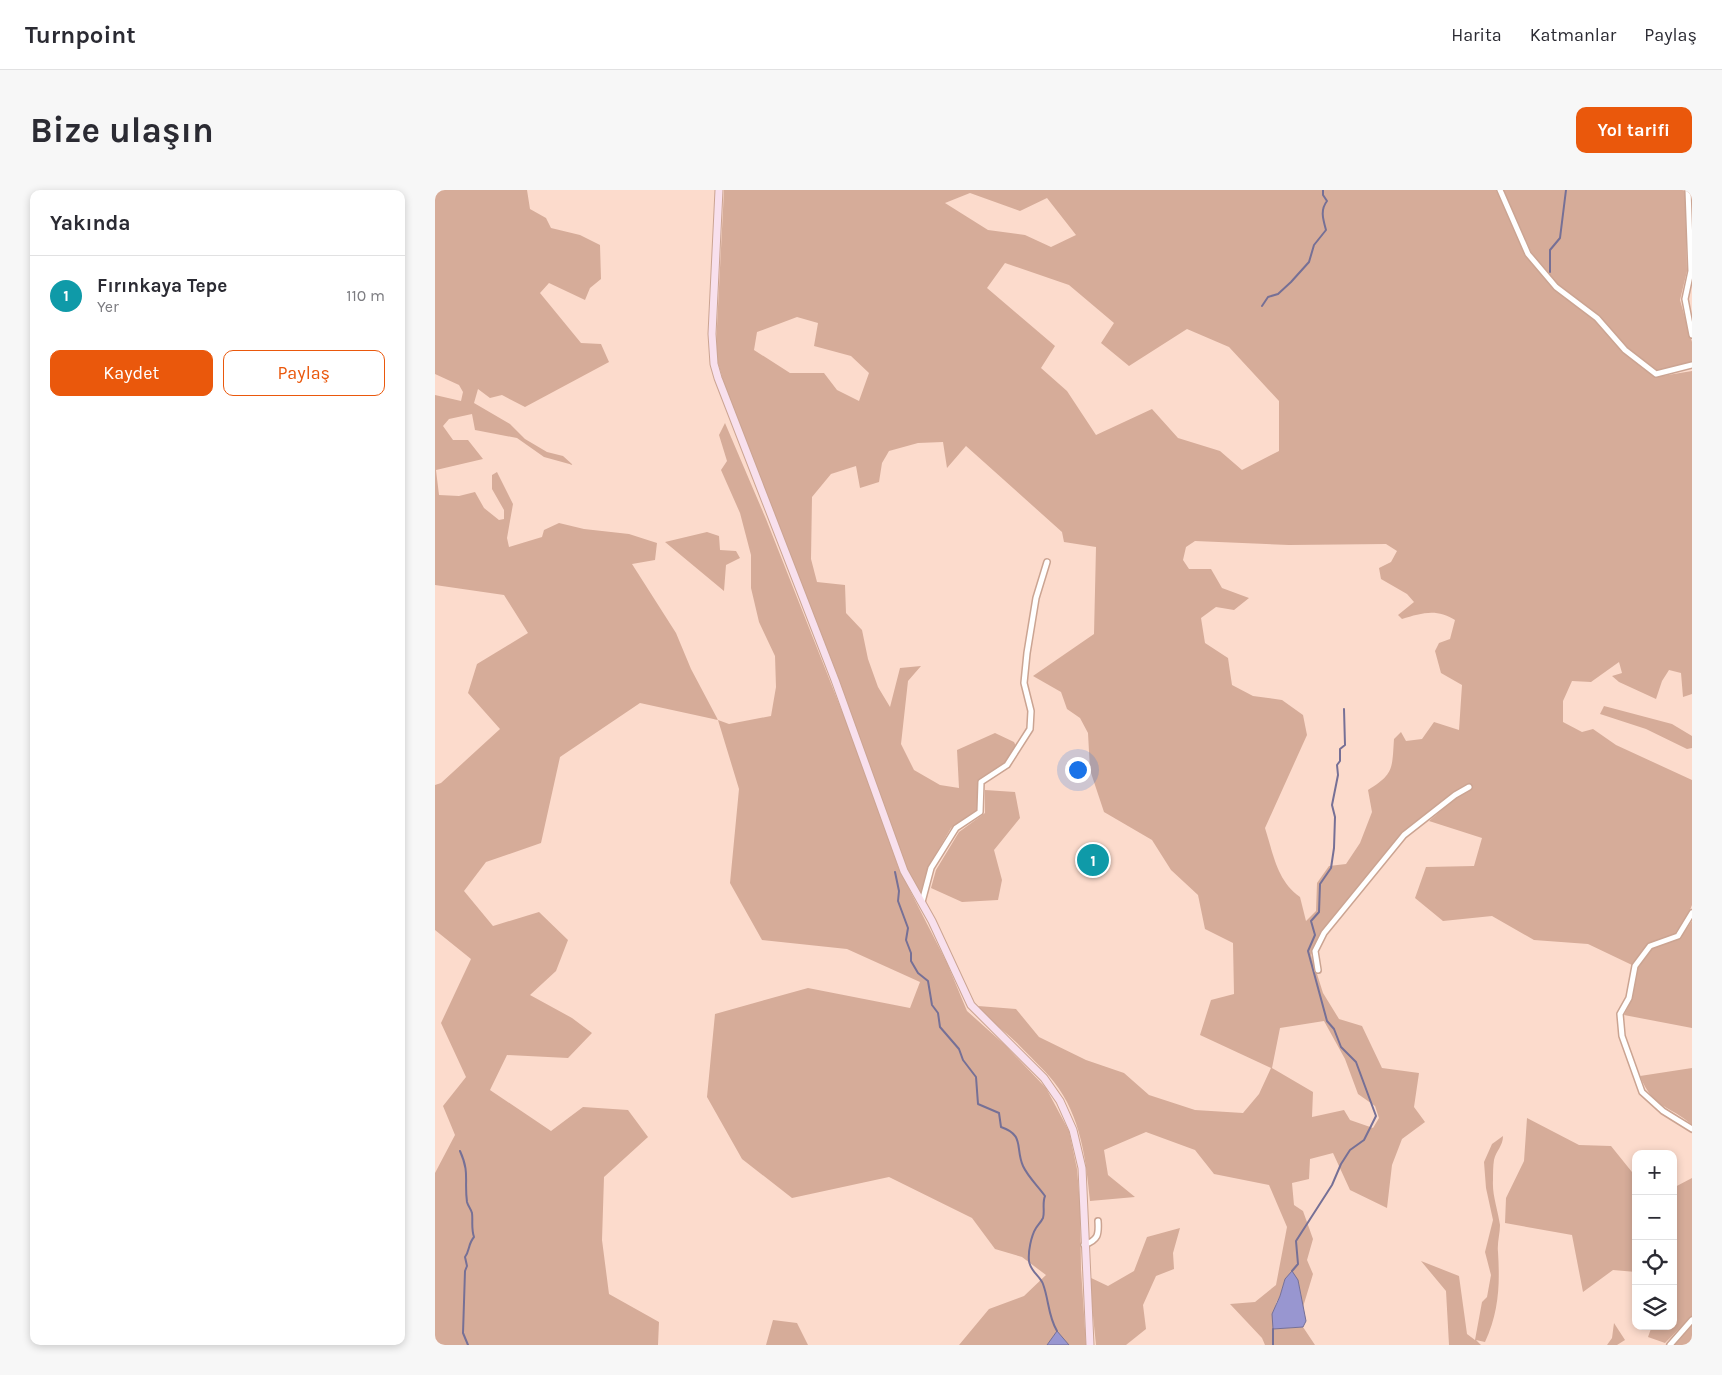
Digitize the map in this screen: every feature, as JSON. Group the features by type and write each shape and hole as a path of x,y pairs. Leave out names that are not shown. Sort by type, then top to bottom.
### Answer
{"street":[{"path":"719,190 712,334 714,364 718,378 838,688 899,858 971,1005 1044,1078 1068,1116 1081,1161 1090,1345"},
{"path":"1500,190 1528,254 1556,287 1597,318 1625,350 1655,374 1692,365"},
{"path":"1688,190 1691,220 1691,271 1685,299 1692,334"},
{"path":"922,903 931,868 956,828 980,812 981,782 1007,764 1030,729 1031,711 1024,683 1027,653 1036,598 1047,562"},
{"path":"1318,970 1315,951 1324,933 1342,911 1404,836 1455,794 1469,787"},
{"path":"1692,913 1678,936 1651,946 1635,966 1629,998 1621,1014 1622,1036 1642,1092 1663,1111 1692,1128"},
{"path":"1084,1245 1095,1241 1099,1234 1098,1221"},
{"path":"1670,1345 1692,1320"}],"shaded area":[{"path":"435,190 527,190 530,209 546,218 551,228 580,235 600,245 601,279 590,288 585,300 549,283 540,293 581,343 601,344 609,362 525,407 502,395 490,398 478,389 474,403 510,424 525,439 547,452 563,456 573,465 544,457 517,438 475,430 472,414 449,419 443,426 453,440 468,440 483,459 436,470 439,495 459,496 475,492 484,508 499,520 504,519 504,510 492,489 492,475 497,472 513,504 507,538 509,547 542,537 544,530 559,523 584,529 629,534 657,543 655,560 632,564 676,633 691,669 718,720 640,703 560,757 541,843 486,862 464,891 493,926 539,912 568,940 556,971 530,995 572,1018 592,1033 568,1058 507,1055 490,1090 551,1131 583,1107 628,1110 648,1137 604,1177 602,1240 609,1294 659,1322 658,1345 435,1345 435,1173 455,1135 443,1106 466,1077 441,1023 471,959 435,930 435,785 441,783 500,729 468,693 477,664 528,633 504,595 435,585 435,395 461,401 463,392 459,385 435,374"},
{"path":"724,190 1496,190 1527,255 1555,289 1596,320 1624,353 1656,377 1692,371 1692,694 1683,697 1681,673 1669,670 1662,681 1656,699 1619,682 1612,676 1622,673 1619,662 1591,682 1572,681 1563,701 1563,722 1582,732 1593,729 1616,745 1692,780 1692,905 1688,915 1675,934 1649,944 1632,965 1588,944 1534,940 1492,916 1443,921 1415,898 1426,867 1474,866 1482,838 1429,821 1457,797 1472,788 1470,784 1453,793 1426,817 1402,834 1322,932 1311,955 1323,993 1339,1019 1362,1026 1382,1068 1419,1073 1414,1107 1425,1122 1402,1139 1392,1165 1387,1208 1350,1190 1333,1153 1310,1159 1309,1179 1292,1183 1294,1205 1303,1211 1313,1239 1307,1260 1313,1274 1303,1307 1298,1280 1285,1279 1276,1303 1273,1329 1303,1327 1315,1345 1265,1345 1262,1338 1230,1304 1255,1302 1276,1285 1287,1227 1269,1185 1214,1174 1195,1150 1146,1132 1104,1150 1108,1175 1135,1197 1090,1201 1081,1139 1063,1095 1041,1067 978,1006 1016,1009 1039,1037 1086,1060 1124,1073 1149,1095 1195,1110 1243,1113 1259,1094 1271,1068 1200,1035 1211,1000 1234,994 1233,943 1205,929 1198,895 1171,870 1152,840 1104,812 1090,770 1088,733 1080,718 1067,709 1061,692 1033,676 1094,634 1096,547 1064,542 1062,532 966,446 947,468 943,442 918,443 889,451 882,463 879,482 860,488 856,466 831,474 812,497 811,559 817,582 845,585 846,613 862,630 868,659 878,687 890,707 900,668 921,666 908,681 901,744 914,770 940,785 959,788 957,750 995,733 1014,742 1016,746 1005,763 978,780 978,810 951,828 928,867 921,897 909,875 837,674 727,393 718,363 716,346","holes":["970,193 1020,211 1047,198 1076,235 1051,247 1025,235 988,230 945,203","1005,263 1069,285 1114,323 1101,343 1129,366 1187,329 1229,347 1279,401 1279,451 1242,470 1220,451 1178,438 1152,409 1096,435 1067,391 1041,368 1055,346 987,288","797,317 818,323 814,346 851,356 869,373 859,401 837,390 824,373 790,373 754,350 757,332","1195,541 1289,545 1386,544 1397,551 1391,562 1379,568 1381,579 1407,594 1414,602 1398,615 1402,619 1435,613 1455,620 1450,639 1439,643 1435,651 1441,673 1462,685 1459,730 1434,722 1422,739 1406,741 1401,732 1394,739 1390,770 1383,780 1368,790 1372,812 1360,843 1346,864 1329,866 1317,883 1316,911 1306,921 1300,897 1286,883 1277,866 1265,828 1307,735 1303,715 1282,700 1253,696 1232,685 1228,658 1205,643 1201,618 1216,607 1234,610 1249,598 1222,588 1211,569 1189,569 1183,560 1186,547","1324,1021 1345,1059 1358,1094 1375,1106 1379,1118 1373,1128 1350,1120 1344,1110 1312,1117 1313,1092 1272,1068 1280,1028"]},
{"path":"1503,190 1685,190 1687,271 1680,300 1692,342 1692,362 1656,371 1627,348 1599,316 1557,285 1531,252"},
{"path":"725,423 766,519 853,739 899,869 947,963 967,1011 1005,1045 1046,1088 1069,1131 1077,1169 1080,1204 1081,1269 1086,1345 959,1345 989,1309 1024,1296 1046,1275 1022,1257 995,1249 972,1218 889,1177 792,1198 742,1159 707,1097 715,1014 808,988 910,1008 920,982 847,949 762,940 730,883 739,789 718,720 729,724 771,716 776,687 775,656 759,622 751,588 751,555 740,513 721,470 727,461 719,435"},
{"path":"707,532 719,536 720,550 736,551 740,558 726,565 724,591 665,542"},
{"path":"1604,706 1672,724 1692,736 1692,748 1687,749 1646,729 1600,714"},
{"path":"985,790 1015,792 1020,818 994,850 1002,880 998,900 962,902 931,888 936,870 959,832 985,813"},
{"path":"1692,921 1692,1028 1624,1015 1632,999 1638,967 1652,949 1680,938"},
{"path":"1692,1068 1692,1125 1656,1101 1645,1087 1640,1076"},
{"path":"1527,1118 1579,1145 1611,1146 1632,1172 1632,1272 1613,1270 1583,1292 1572,1235 1505,1223 1506,1198 1524,1161"},
{"path":"1503,1136 1493,1167 1493,1191 1500,1225 1496,1309 1485,1342 1476,1340 1481,1345 1449,1345 1446,1291 1421,1261 1459,1276 1467,1334 1475,1340 1482,1302 1487,1297 1491,1275 1485,1252 1493,1220 1486,1188 1484,1162 1492,1144"},
{"path":"1692,1178 1692,1316 1665,1343 1648,1337 1651,1330 1677,1330 1677,1186"},
{"path":"1180,1228 1173,1253 1174,1269 1156,1276 1143,1305 1146,1329 1126,1345 1096,1345 1089,1277 1108,1286 1134,1271 1147,1237"},
{"path":"773,1320 797,1323 808,1345 766,1345"},
{"path":"1614,1323 1625,1340 1617,1345 1607,1345 1612,1338"},
{"path":"1692,1324 1692,1345 1674,1345"}],"water":[{"path":"1292,1271 1298,1280 1306,1321 1303,1327 1273,1329 1272,1314 1285,1279"},
{"path":"1057,1331 1069,1345 1047,1345"}],"waterway":[{"path":"1262,306 1268,297 1278,294 1309,262 1314,245 1326,230 1323,211 1327,201 1323,195 1323,190"},
{"path":"1550,272 1550,250 1560,238 1566,190"},
{"path":"1292,1271 1298,1264 1296,1241 1332,1185 1341,1164 1350,1150 1364,1140 1376,1116 1356,1062 1341,1047 1334,1029 1327,1021 1308,951 1315,935 1311,921 1319,912 1320,884 1331,868 1334,848 1335,817 1332,805 1338,775 1337,765 1340,761 1340,749 1345,745 1344,709"},
{"path":"895,872 899,891 898,901 908,928 906,940 911,953 911,961 918,973 928,981 932,1005 938,1013 940,1027 959,1049 963,1060 976,1077 978,1104 999,1113 1001,1127 1009,1130 1016,1138 1023,1166 1045,1196 1043,1218 1033,1235 1029,1249 1029,1261 1031,1268 1043,1284 1052,1320 1057,1331"},
{"path":"460,1151 466,1171 466,1194 472,1213 474,1237 465,1257 467,1266 465,1271 463,1333 468,1345"},
{"path":"1273,1329 1273,1345"}],"place":[{"name":"Fırınkaya Tepe","path":"1093,860"}]}
